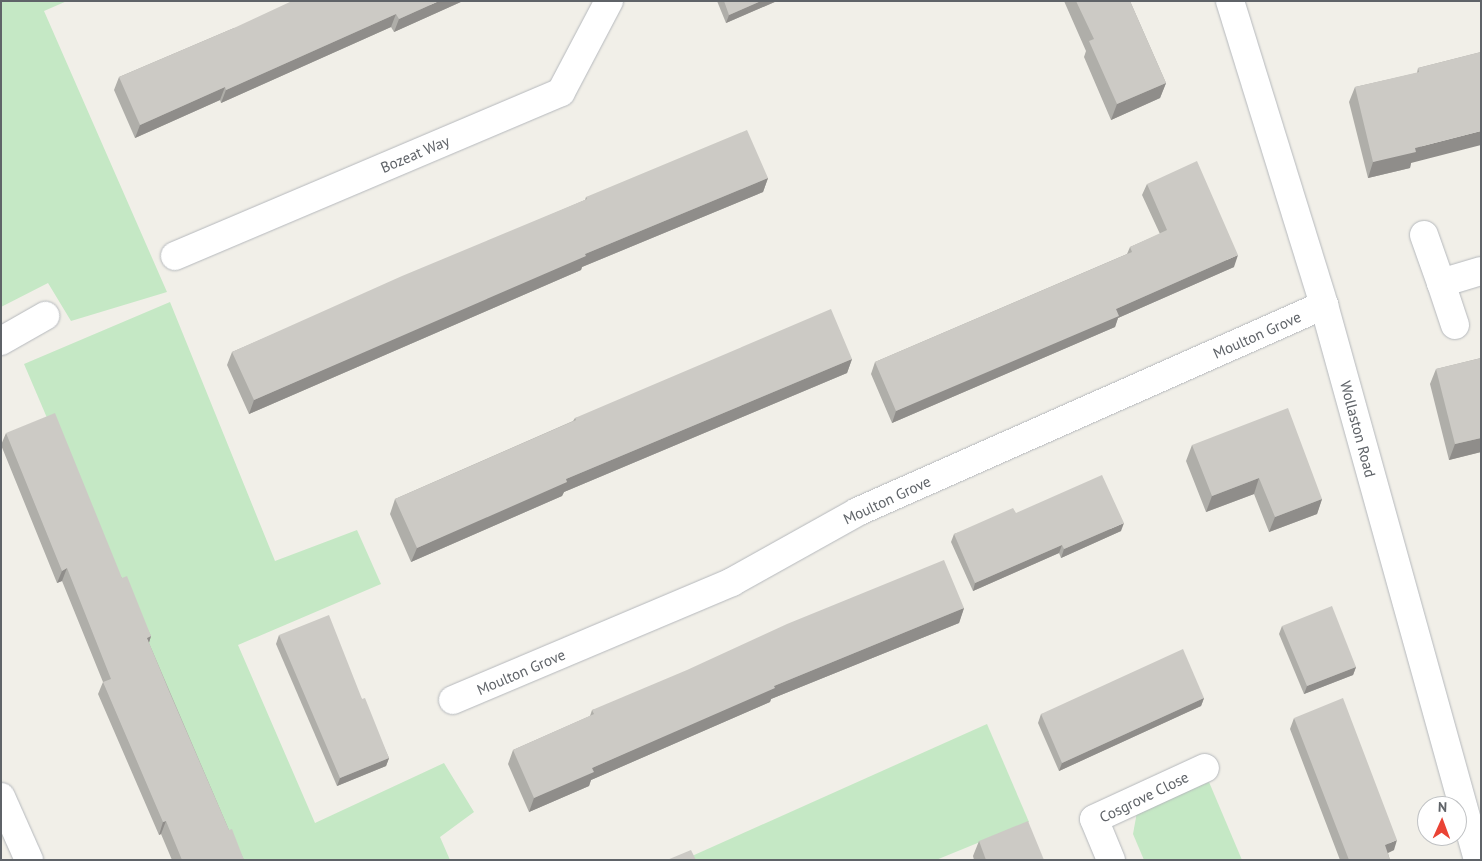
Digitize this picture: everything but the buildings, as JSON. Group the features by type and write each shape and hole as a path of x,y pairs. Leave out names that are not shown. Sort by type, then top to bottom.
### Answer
{"street":[{"name":"Bozeat Way","path":"175,256 561,92 609,1"},
{"name":"Wollaston Road","path":"1230,1 1324,305 1478,860"},
{"path":"1424,235 1455,325"},
{"path":"1441,283 1481,271"},
{"name":"Moulton Grove","path":"453,700 732,582 857,512 1324,305"},
{"path":"1,341 45,316"},
{"name":"Cosgrove Close","path":"1111,860 1094,819 1205,768"},
{"path":"1,797 29,860"}],"green space":[{"path":"1,1 67,1 44,11 167,292 71,321 48,283 1,307"},
{"path":"170,302 275,561 357,530 381,584 238,645 315,823 444,763 474,812 440,837 450,860 236,860 24,364"},
{"path":"987,724 1029,822 936,860 683,860"},
{"path":"1209,782 1242,860 1144,860 1133,834 1137,812"}]}
